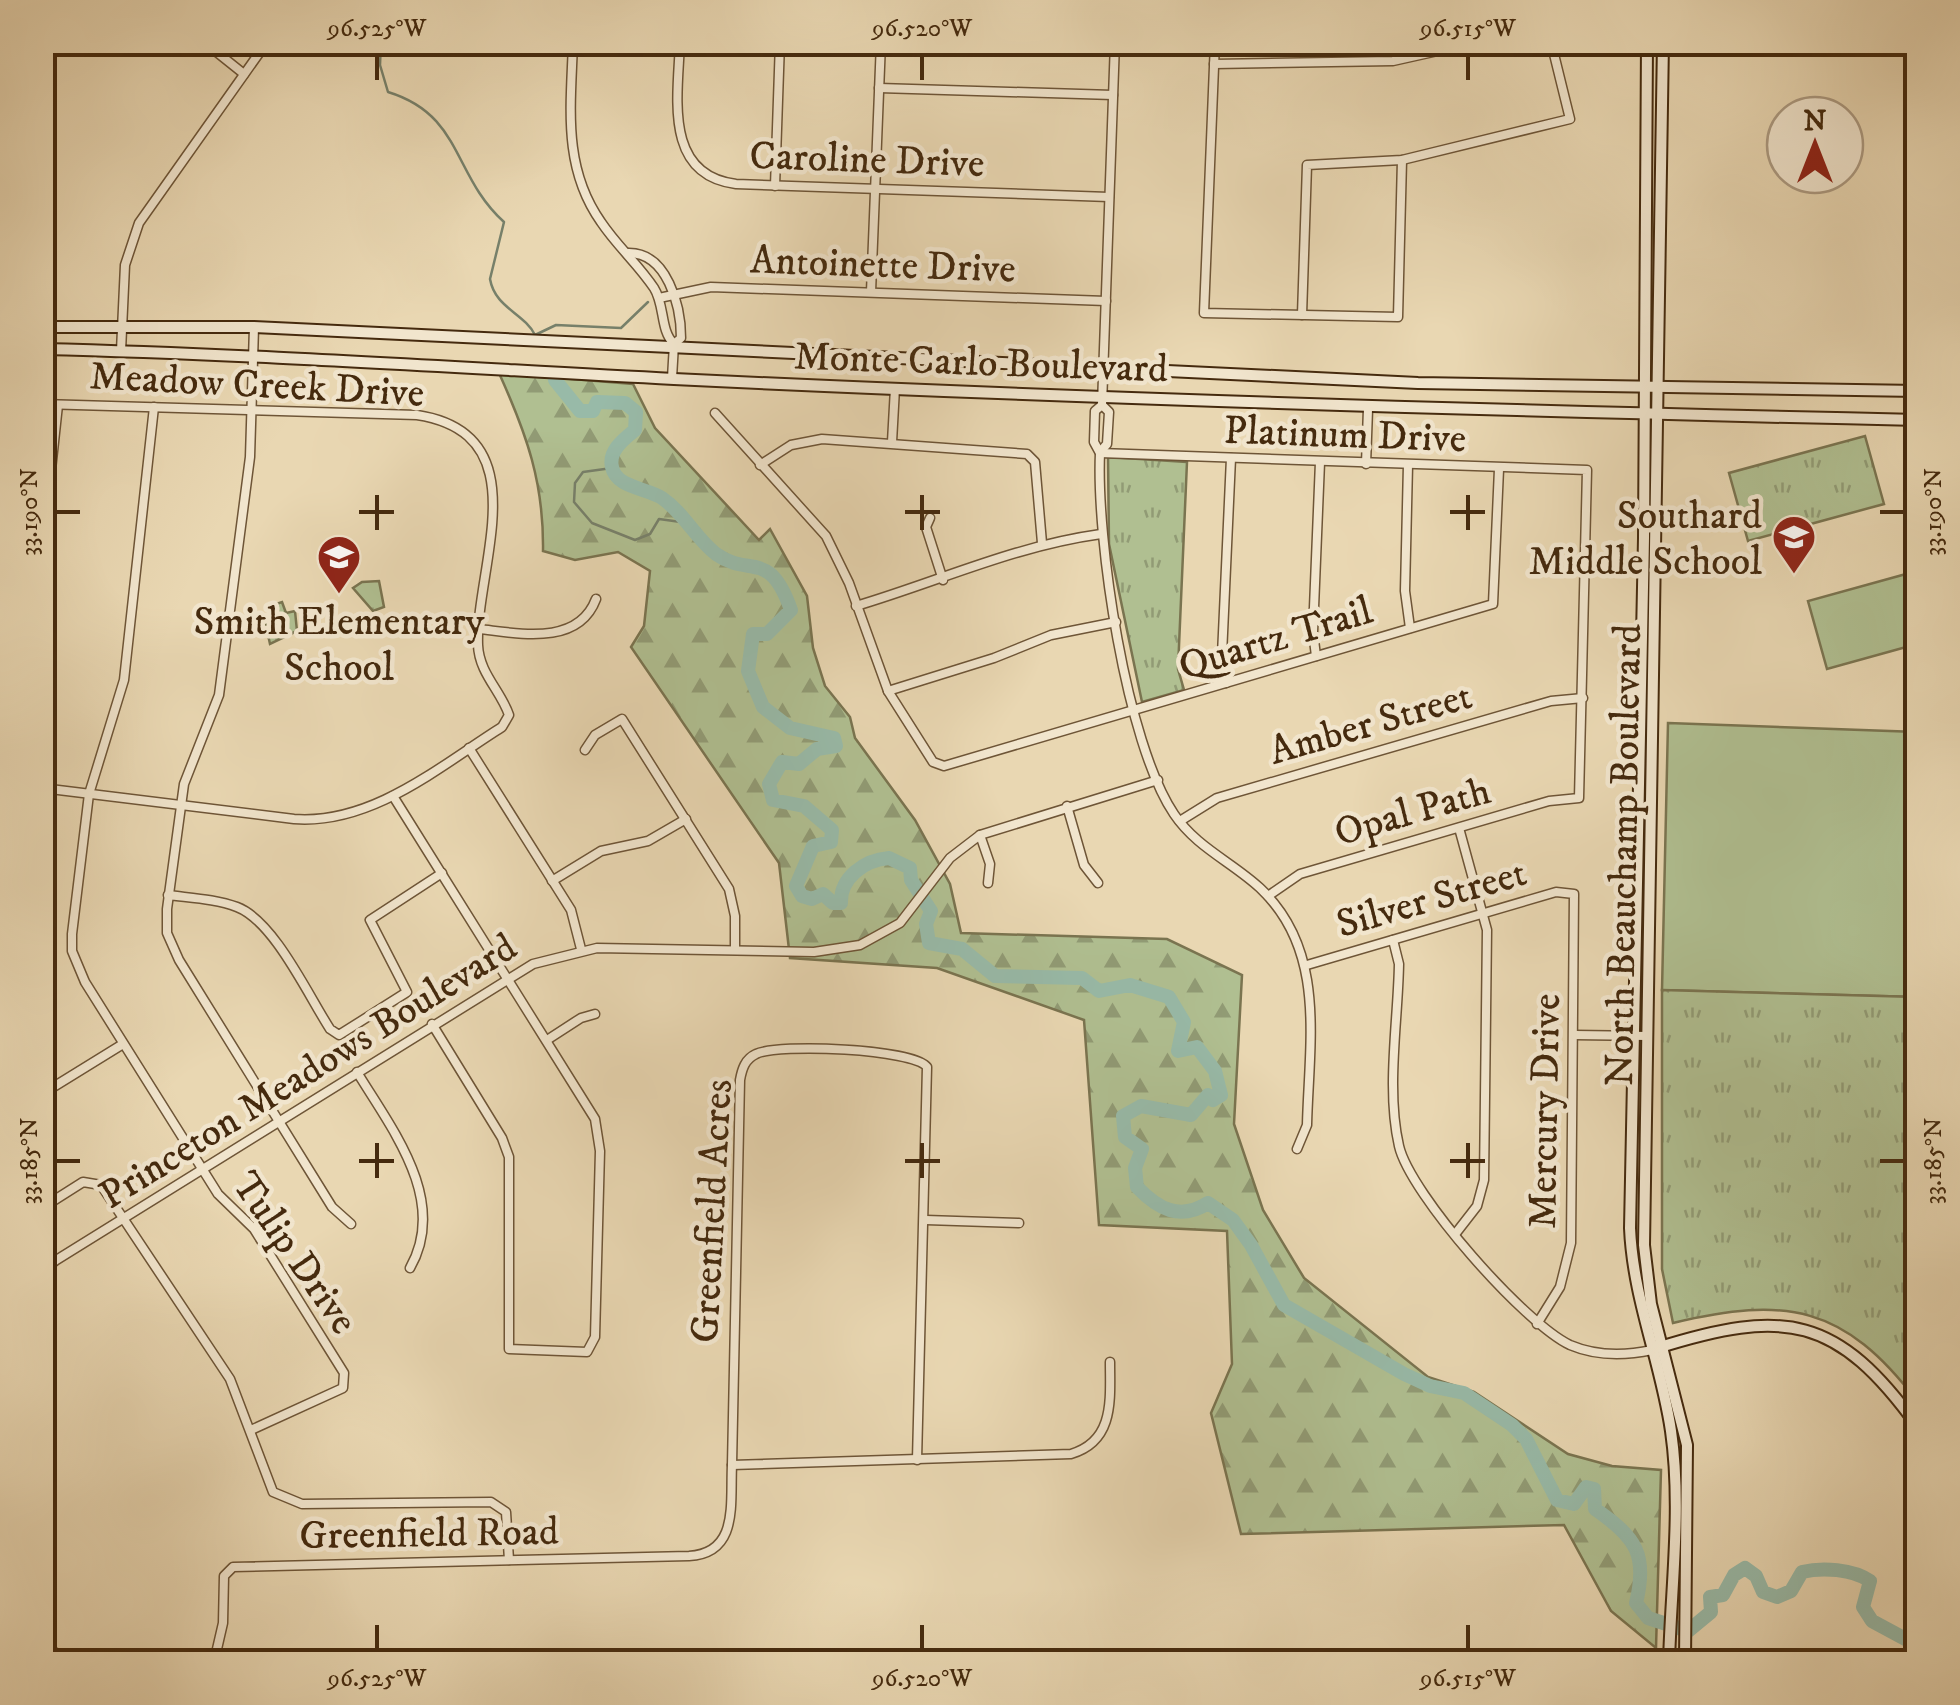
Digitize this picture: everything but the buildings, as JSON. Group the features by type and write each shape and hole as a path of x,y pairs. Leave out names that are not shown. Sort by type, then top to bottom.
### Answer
{"highway":[{"path":"42,1650 71,1662"}],"main road":[{"name":"North Beauchamp Boulevard","path":"1647,42 1631,1248 1687,1445 1690,1519 1685,1660"},
{"name":"North Beauchamp Boulevard","path":"1663,42 1661,390 1644,1245 1671,1432 1674,1518 1669,1660"},
{"name":"Monte Carlo Boulevard","path":"42,327 254,327 1104,370 1644,390 1918,392"},
{"name":"Monte Carlo Boulevard","path":"42,349 253,354 1102,401 1918,420"},
{"path":"1657,1348 1747,1324 1807,1331 1868,1365 1918,1427"}],"street":[{"path":"204,42 244,74"},
{"path":"121,350 126,256 139,223 267,42"},
{"path":"573,42 570,144 577,176 598,219 660,298 666,337 674,348"},
{"name":"Caroline Drive","path":"680,42 677,122 688,156 702,172 722,182 1110,196"},
{"path":"775,186 780,42"},
{"path":"871,292 881,42"},
{"path":"1115,42 1102,401 1109,412 1108,444 1100,453 1101,534 1134,710 1158,780 1180,822 1268,896 1290,926 1306,965 1307,1125 1297,1149"},
{"path":"1215,42 1204,313 1398,317 1402,160"},
{"path":"1214,64 1394,61 1478,42"},
{"path":"1302,316 1307,165 1402,160 1570,120 1551,42"},
{"path":"879,88 1113,95"},
{"path":"628,253 646,257 673,293 681,338 674,348 672,378"},
{"name":"Antoinette Drive","path":"660,298 703,287 1106,301"},
{"path":"254,327 248,480 220,696 188,769 166,925 172,947 332,1207 351,1224"},
{"path":"892,442 895,388"},
{"name":"Meadow Creek Drive","path":"42,404 417,415 442,421 469,439 488,466 494,492 478,629 481,664 509,718 468,748"},
{"path":"42,553 58,405"},
{"path":"154,407 124,680 89,794 72,950 85,982 202,1170"},
{"path":"1366,464 1368,408"},
{"path":"715,413 826,536 888,691 994,658 1051,635 1116,622"},
{"path":"760,465 806,440 892,442 1034,458 1042,543"},
{"name":"Platinum Drive","path":"1100,453 1588,470 1583,698"},
{"path":"1226,683 1222,654 1231,458"},
{"path":"1316,656 1312,632 1320,462"},
{"path":"1408,466 1405,591 1410,628"},
{"name":"Quartz Trail","path":"888,691 933,762 944,766 1493,604 1500,469"},
{"path":"930,518 926,526 942,580"},
{"path":"856,606 1042,543 1101,534"},
{"path":"478,629 551,633 586,616 596,599"},
{"name":"Opal Path","path":"1268,896 1300,874 1549,801 1580,798 1583,698"},
{"name":"Amber Street","path":"1180,822 1217,798 1551,701 1583,698"},
{"path":"586,750 595,736 622,719 730,894 735,949"},
{"path":"42,788 314,819 357,811 393,796 468,748 574,916 581,950"},
{"name":"Princeton Meadows Boulevard","path":"42,1268 541,960 581,950 834,951 869,942 904,919 950,858 980,835 1158,780"},
{"path":"393,796 592,1112 599,1135 596,1337 592,1350 577,1354 509,1349 509,1157 432,1024"},
{"path":"1067,806 1084,865 1098,883"},
{"path":"552,880 601,851 648,841 686,819"},
{"path":"1456,1233 1477,1206 1484,1180 1488,939 1459,828"},
{"path":"980,835 990,864 988,883"},
{"path":"168,895 233,905 252,915 269,934 330,1029 339,1036 408,992 370,920 442,873"},
{"name":"Silver Street","path":"1306,965 1572,891"},
{"name":"Mercury Drive","path":"1537,1324 1560,1287 1570,1252 1577,911 1572,891"},
{"path":"1394,940 1398,964 1396,1124 1400,1149 1415,1184 1537,1324 1564,1342 1598,1354 1657,1348"},
{"path":"546,1040 596,1014"},
{"path":"1575,1035 1648,1036"},
{"path":"44,1090 124,1044"},
{"name":"Greenfield Acres","path":"636,1557 699,1555 722,1544 728,1528 739,1097 746,1062 757,1053 786,1049 921,1059 930,1079 918,1460"},
{"path":"357,1072 418,1178 419,1246 410,1268"},
{"name":"Tulip Drive","path":"202,1170 222,1199 261,1240 344,1373 342,1388 252,1430"},
{"path":"42,1208 83,1182 96,1180 230,1380 252,1430 264,1479 284,1500 302,1504 490,1502 506,1512 509,1560"},
{"path":"926,1220 1019,1223"},
{"path":"42,1244 54,1262"},
{"path":"732,1465 1062,1455 1088,1447 1107,1420 1110,1362"},
{"name":"Greenfield Road","path":"214,1662 223,1623 225,1571 239,1566 636,1557"}],"green space":[{"path":"499,373 633,384 655,428 759,540 770,529 807,596 813,648 825,686 850,717 855,738 915,820 950,884 961,933 1167,939 1242,975 1234,1124 1263,1210 1304,1278 1428,1377 1474,1392 1568,1454 1612,1466 1661,1470 1656,1648 1611,1611 1564,1525 1241,1534 1211,1413 1232,1364 1227,1231 1099,1225 1084,1020 937,968 790,958 779,863 631,647 644,626 650,571 618,552 575,560 543,551 543,526 532,460"},
{"path":"1865,436 1884,504 1748,541 1729,473"},
{"path":"1108,457 1187,462 1178,669 1184,690 1142,702 1109,544"},
{"path":"1917,571 1917,644 1827,669 1808,601"},
{"path":"379,581 384,607 373,611 353,588 362,582"},
{"path":"282,602 286,613 295,611 297,631 270,644 265,621 274,617 270,606"},
{"path":"1668,723 1917,732 1917,997 1662,990"},
{"path":"1662,990 1917,997 1917,1401 1864,1345 1838,1327 1810,1316 1749,1310 1673,1323 1662,1269"}],"waterway":[{"path":"381,42 380,65 388,92 430,115 455,148 487,204 504,222 490,279 498,297 535,335 556,325 621,328 648,302"},
{"path":"555,380 580,411 593,411 597,402 625,403 636,412 635,430 612,456 612,467 619,479 670,504 716,554 767,571 783,591 791,610 767,634 753,634 748,671 763,707 790,728 834,738 836,746 817,749 799,764 782,762 769,784 773,800 804,806 832,830 831,842 813,846 796,886 802,896 812,899 823,894 833,903 841,903 845,886 855,872 871,862 889,858 910,868 911,880 931,911 926,924 929,943 962,949 995,976 1082,978 1099,991 1130,985 1169,997 1184,1022 1178,1051 1197,1047 1215,1071 1221,1095 1213,1100 1208,1095 1191,1115 1141,1106 1123,1116 1125,1137 1142,1149 1135,1168 1137,1187 1170,1210 1188,1211 1208,1203 1233,1220 1284,1305 1404,1374 1430,1386 1464,1393 1512,1425 1526,1439 1557,1500 1574,1504 1586,1487 1594,1489 1595,1509 1620,1529 1635,1548 1640,1572 1636,1603 1648,1618 1688,1631 1711,1612 1710,1597 1723,1595 1734,1575 1745,1568 1756,1576 1763,1592 1777,1597 1791,1591 1802,1572 1837,1570 1870,1581 1863,1607 1872,1621 1911,1642 1918,1638"},
{"path":"612,468 583,472 575,483 574,502 592,523 635,540 650,534 659,519 688,523"}],"place":[{"name":"Southard Middle School","path":"1794,575"},
{"name":"Smith Elementary School","path":"339,595"}]}
